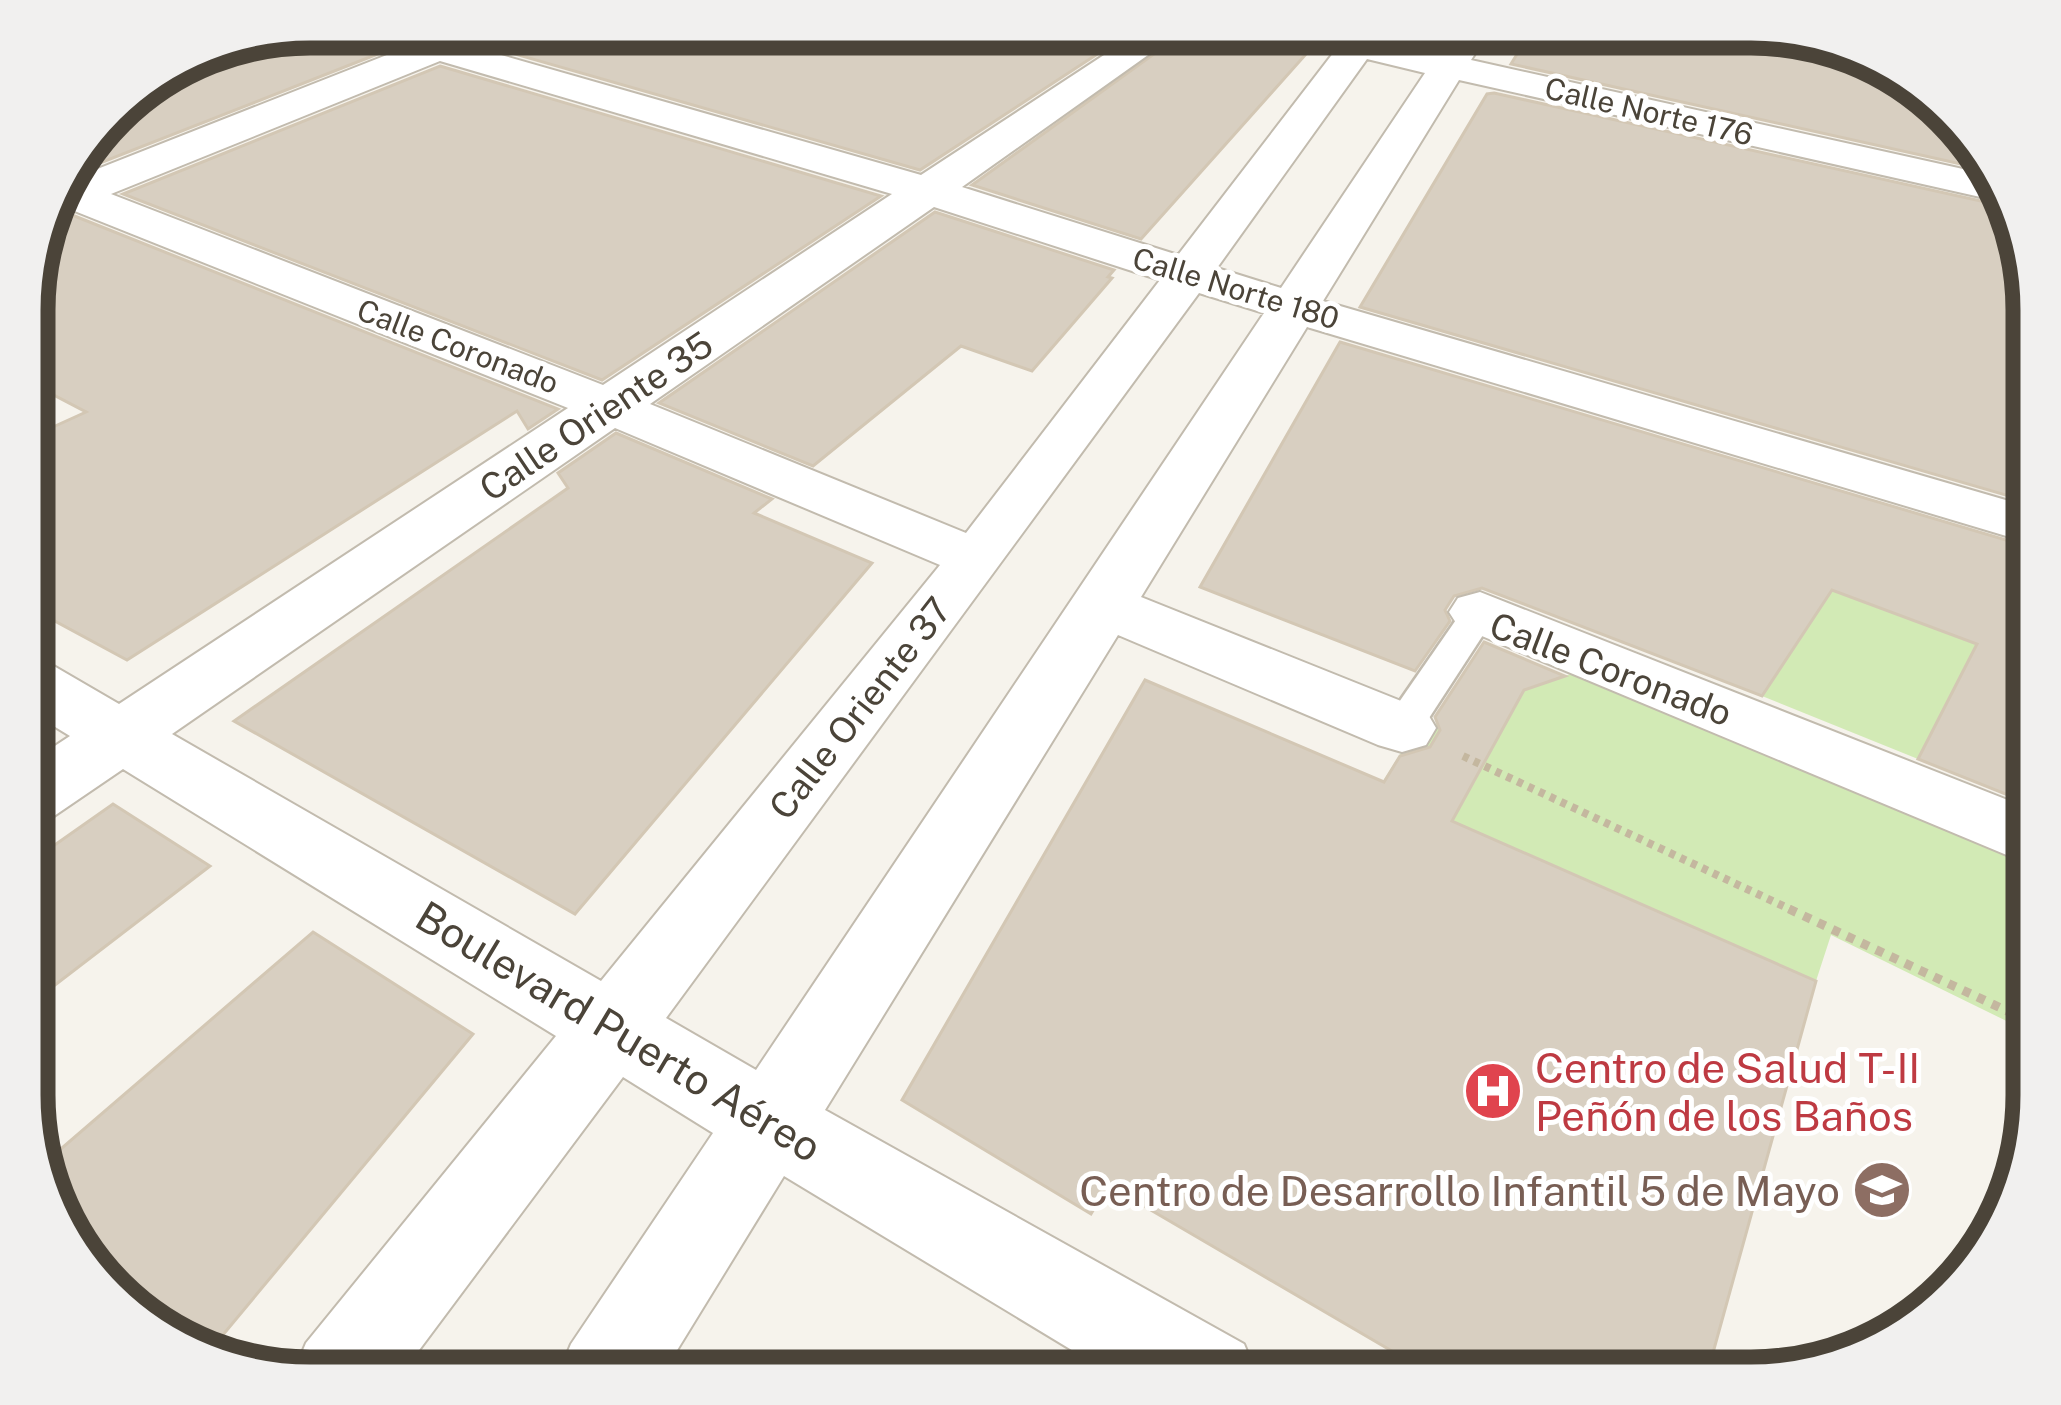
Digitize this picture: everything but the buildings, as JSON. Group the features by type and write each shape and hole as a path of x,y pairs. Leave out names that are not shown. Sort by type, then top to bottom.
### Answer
{"street":[{"path":"79,188 423,48"},
{"name":"Calle Norte 180","path":"453,48 1293,307 2012,520"},
{"name":"Calle Oriente 35","path":"49,785 1139,49"},
{"name":"Calle Oriente 37","path":"356,1356 976,559 1356,49"},
{"path":"619,1356 1460,49"},
{"name":"Calle Norte 176","path":"1464,49 1981,185"},
{"name":"Calle Coronado","path":"73,200 609,406 976,559"},
{"path":"1103,605 1402,728"},
{"name":"Calle Coronado","path":"1480,612 2012,830"},
{"name":"Boulevard Puerto Aéreo","path":"48,693 1173,1357"}],"lane":[{"name":"Calle Coronado","path":"1402,728 1480,612"}],"path":[{"path":"1402,728 2012,1013"}],"green space":[{"path":"1832,590 1977,645 1918,759 1762,696"},
{"path":"1591,667 2012,850 2012,1024 1831,935 1816,981 1378,789 1423,718 1491,750 1524,690"}],"place":[{"name":"Centro de Salud T-II Peñón de los Baños","path":"1493,1091"},
{"name":"Centro de Desarrollo Infantil 5 de Mayo","path":"1882,1190"}]}
